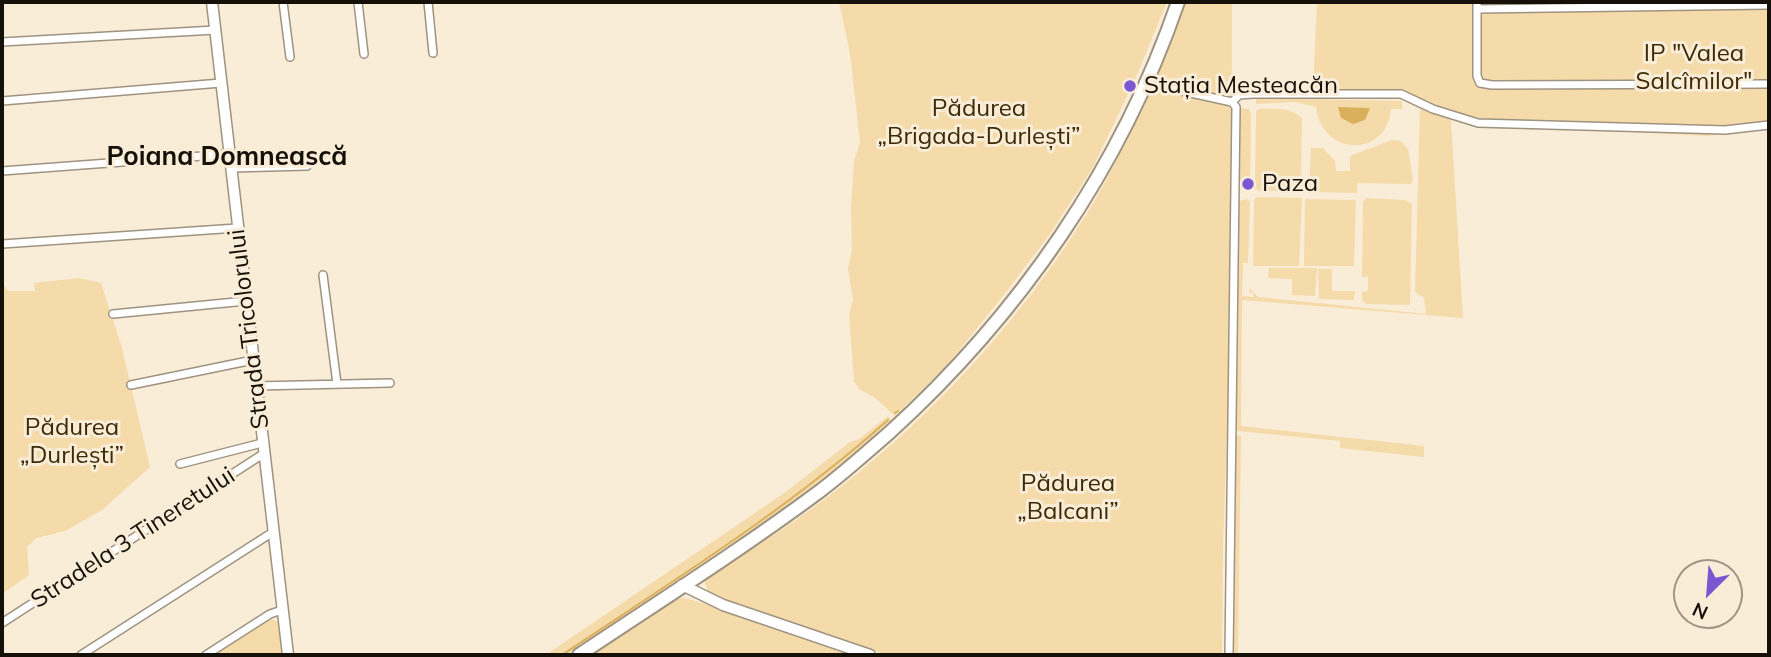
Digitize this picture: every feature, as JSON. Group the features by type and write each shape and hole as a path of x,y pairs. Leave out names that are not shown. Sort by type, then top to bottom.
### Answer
{"highway":[{"path":"579,655 822,490 899,423 966,356 1022,289 1065,230 1111,154 1145,83 1178,2"}],"street":[{"name":"Strada Tricolorului","path":"212,2 288,655"},
{"path":"283,2 290,57"},
{"path":"358,2 364,54"},
{"path":"428,2 433,53"},
{"path":"1769,5 1476,5 1477,76 1480,83 1636,86 1769,84"},
{"path":"2,42 215,30"},
{"path":"2,101 221,83"},
{"path":"1145,83 1231,102 1236,111 1228,655"},
{"path":"1231,102 1239,95 1253,94 1401,94 1433,109 1478,123 1725,130 1769,125"},
{"path":"2,171 229,154"},
{"path":"231,168 307,166"},
{"path":"2,244 237,228"},
{"path":"323,275 337,384"},
{"path":"113,314 246,301"},
{"path":"131,385 253,360"},
{"path":"256,386 390,383"},
{"name":"Stradela 3 Tineretului","path":"180,464 263,449"},
{"name":"Stradela 3 Tineretului","path":"2,623 263,449"},
{"path":"81,655 273,532"},
{"path":"682,585 723,605 870,655"},
{"path":"206,655 270,614 282,610"}],"green space":[{"name":"Pădurea „Brigada-Durlești”","path":"839,2 1167,2 1134,82 1092,169 1050,234 948,364 895,416 875,398 859,389 854,381 849,314 853,299 848,269 852,250 854,161 860,143 850,53"},
{"name":"Pădurea „Balcani”","path":"1185,2 1232,2 1231,321 1222,655 887,655 725,601 708,591 706,579 809,511 911,427 944,395 1005,327 1034,291 1086,215 1149,93 1157,89 1160,82 1155,80"},
{"name":"IP \"Valea Salcîmilor\"","path":"1317,2 1769,2 1769,129 1707,136 1592,130 1592,124 1471,117 1433,105 1403,90 1313,89"},
{"path":"1256,98 1402,101 1402,109 1391,109 1387,125 1378,136 1367,143 1354,145 1341,143 1330,135 1321,123 1316,107 1295,102 1256,104"},
{"path":"1241,108 1249,109 1251,113 1250,180 1245,180 1244,190 1238,185"},
{"path":"1420,108 1451,120 1463,318 1242,300 1241,426 1424,446 1424,457 1340,448 1340,441 1235,430 1239,201 1247,199 1250,202 1248,263 1243,263 1242,296 1253,297 1253,293 1249,293 1250,289 1258,297 1426,314 1424,298 1415,292"},
{"path":"1287,110 1302,118 1299,191 1255,189 1256,111"},
{"path":"1392,140 1401,141 1408,149 1413,180 1411,184 1357,183 1357,193 1309,192 1311,148 1323,148 1335,161 1336,171 1350,171 1350,156"},
{"path":"1256,197 1302,198 1299,266 1253,266"},
{"path":"1366,198 1405,200 1412,204 1410,305 1366,304 1362,300 1362,292 1368,291 1368,277 1362,277 1363,202"},
{"path":"1305,199 1356,200 1354,266 1304,266"},
{"path":"1269,268 1317,268 1315,296 1292,295 1292,279 1268,278"},
{"path":"1318,269 1332,269 1332,291 1355,291 1354,300 1319,299"},
{"name":"Pădurea „Durlești”","path":"79,278 101,283 122,348 150,467 102,510 65,531 36,538 27,547 29,575 2,594 2,282 8,291 35,291 34,283"},
{"path":"888,416 891,420 854,453 734,544 567,655 553,655 550,652 783,494"},
{"path":"1234,435 1241,436 1238,655 1231,655"},
{"path":"684,598 728,610 859,655 590,655 672,600"},
{"path":"271,619 280,623 285,655 215,655"}],"shaded area":[{"path":"1338,107 1370,108 1365,120 1353,124 1341,118"}],"waterway":[{"path":"562,655 770,514 850,453 888,420"}],"place":[{"name":"Stația Mesteacăn","path":"1130,86"},
{"name":"Paza","path":"1248,184"}],"district":[{"name":"Poiana Domnească","path":"227,157"}]}
